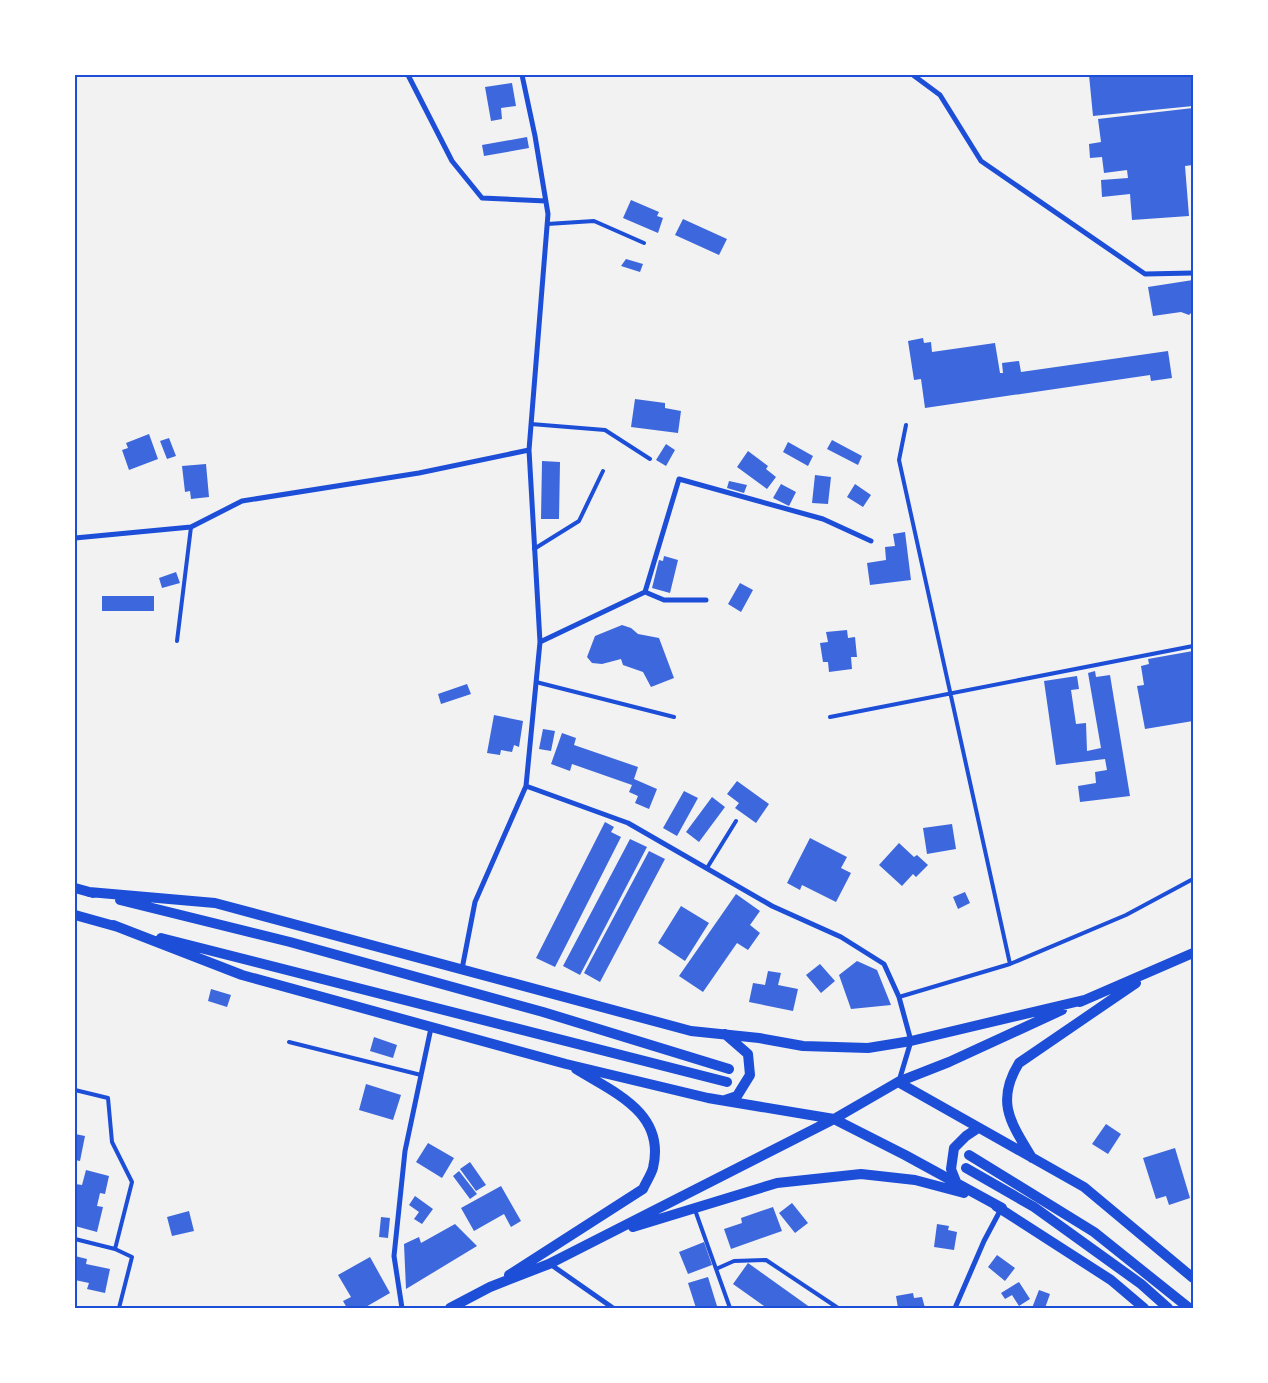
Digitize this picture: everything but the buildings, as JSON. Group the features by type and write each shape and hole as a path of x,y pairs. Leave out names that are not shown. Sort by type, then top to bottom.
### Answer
{"main road":[{"path":"75,888 290,942 543,1012 729,1069"},
{"path":"89,892 215,903 691,1031 803,1046 868,1048 911,1041 1084,1000"},
{"path":"75,915 727,1082"},
{"path":"113,925 242,975 566,1064 724,1101 834,1119 905,1154 1002,1208 1028,1228 1110,1280 1144,1308"},
{"path":"490,1287 550,1264 606,1236 834,1119 898,1082 949,1062 1084,1000 1193,953"},
{"path":"1033,1159 1016,1130 1009,1113 1006,1098 1013,1074 1020,1063 1154,971"},
{"path":"724,1034 748,1054 750,1075 737,1096 724,1101"},
{"path":"450,1308 490,1287 643,1189 653,1169 656,1147 650,1126 636,1107 566,1064"},
{"path":"898,1082 1084,1188 1193,1278"},
{"path":"957,1184 951,1169 954,1148 966,1136 978,1128"},
{"path":"969,1155 1094,1232 1189,1308"},
{"path":"966,1168 1034,1207 1141,1284 1168,1308"},
{"path":"606,1236 777,1183 862,1174 923,1182 956,1190 1002,1208"}],"street":[{"path":"408,75 452,161 482,198 546,202"},
{"path":"462,969 475,902 526,786 540,642 528,450 548,214 535,136 522,75"},
{"path":"913,75 940,95 981,161 1146,274 1193,273"},
{"path":"75,538 191,527 242,501 419,474 528,450"},
{"path":"540,642 645,592 679,479 823,519 872,541"},
{"path":"645,592 664,600 706,600"},
{"path":"526,786 628,823 772,906 841,938 884,964 899,997 911,1041 898,1082"},
{"path":"402,1308 394,1256 405,1151 431,1028 435,1027"},
{"path":"955,1308 984,1242 1002,1208"},
{"path":"550,1264 613,1308"}],"lane":[{"path":"547,224 594,221 644,243"},
{"path":"531,424 605,430 650,460"},
{"path":"906,425 900,460 1010,964"},
{"path":"534,549 580,521 603,471"},
{"path":"177,641 191,527"},
{"path":"830,716 1193,646"},
{"path":"536,682 674,717"},
{"path":"707,868 736,821"},
{"path":"899,997 1010,964 1126,915 1193,879"},
{"path":"289,1042 421,1075"},
{"path":"75,1090 108,1098 112,1142 132,1182 115,1248"},
{"path":"694,1208 730,1308"},
{"path":"75,1239 115,1248 132,1257 119,1308"},
{"path":"716,1269 734,1261 766,1260 838,1308"}]}
